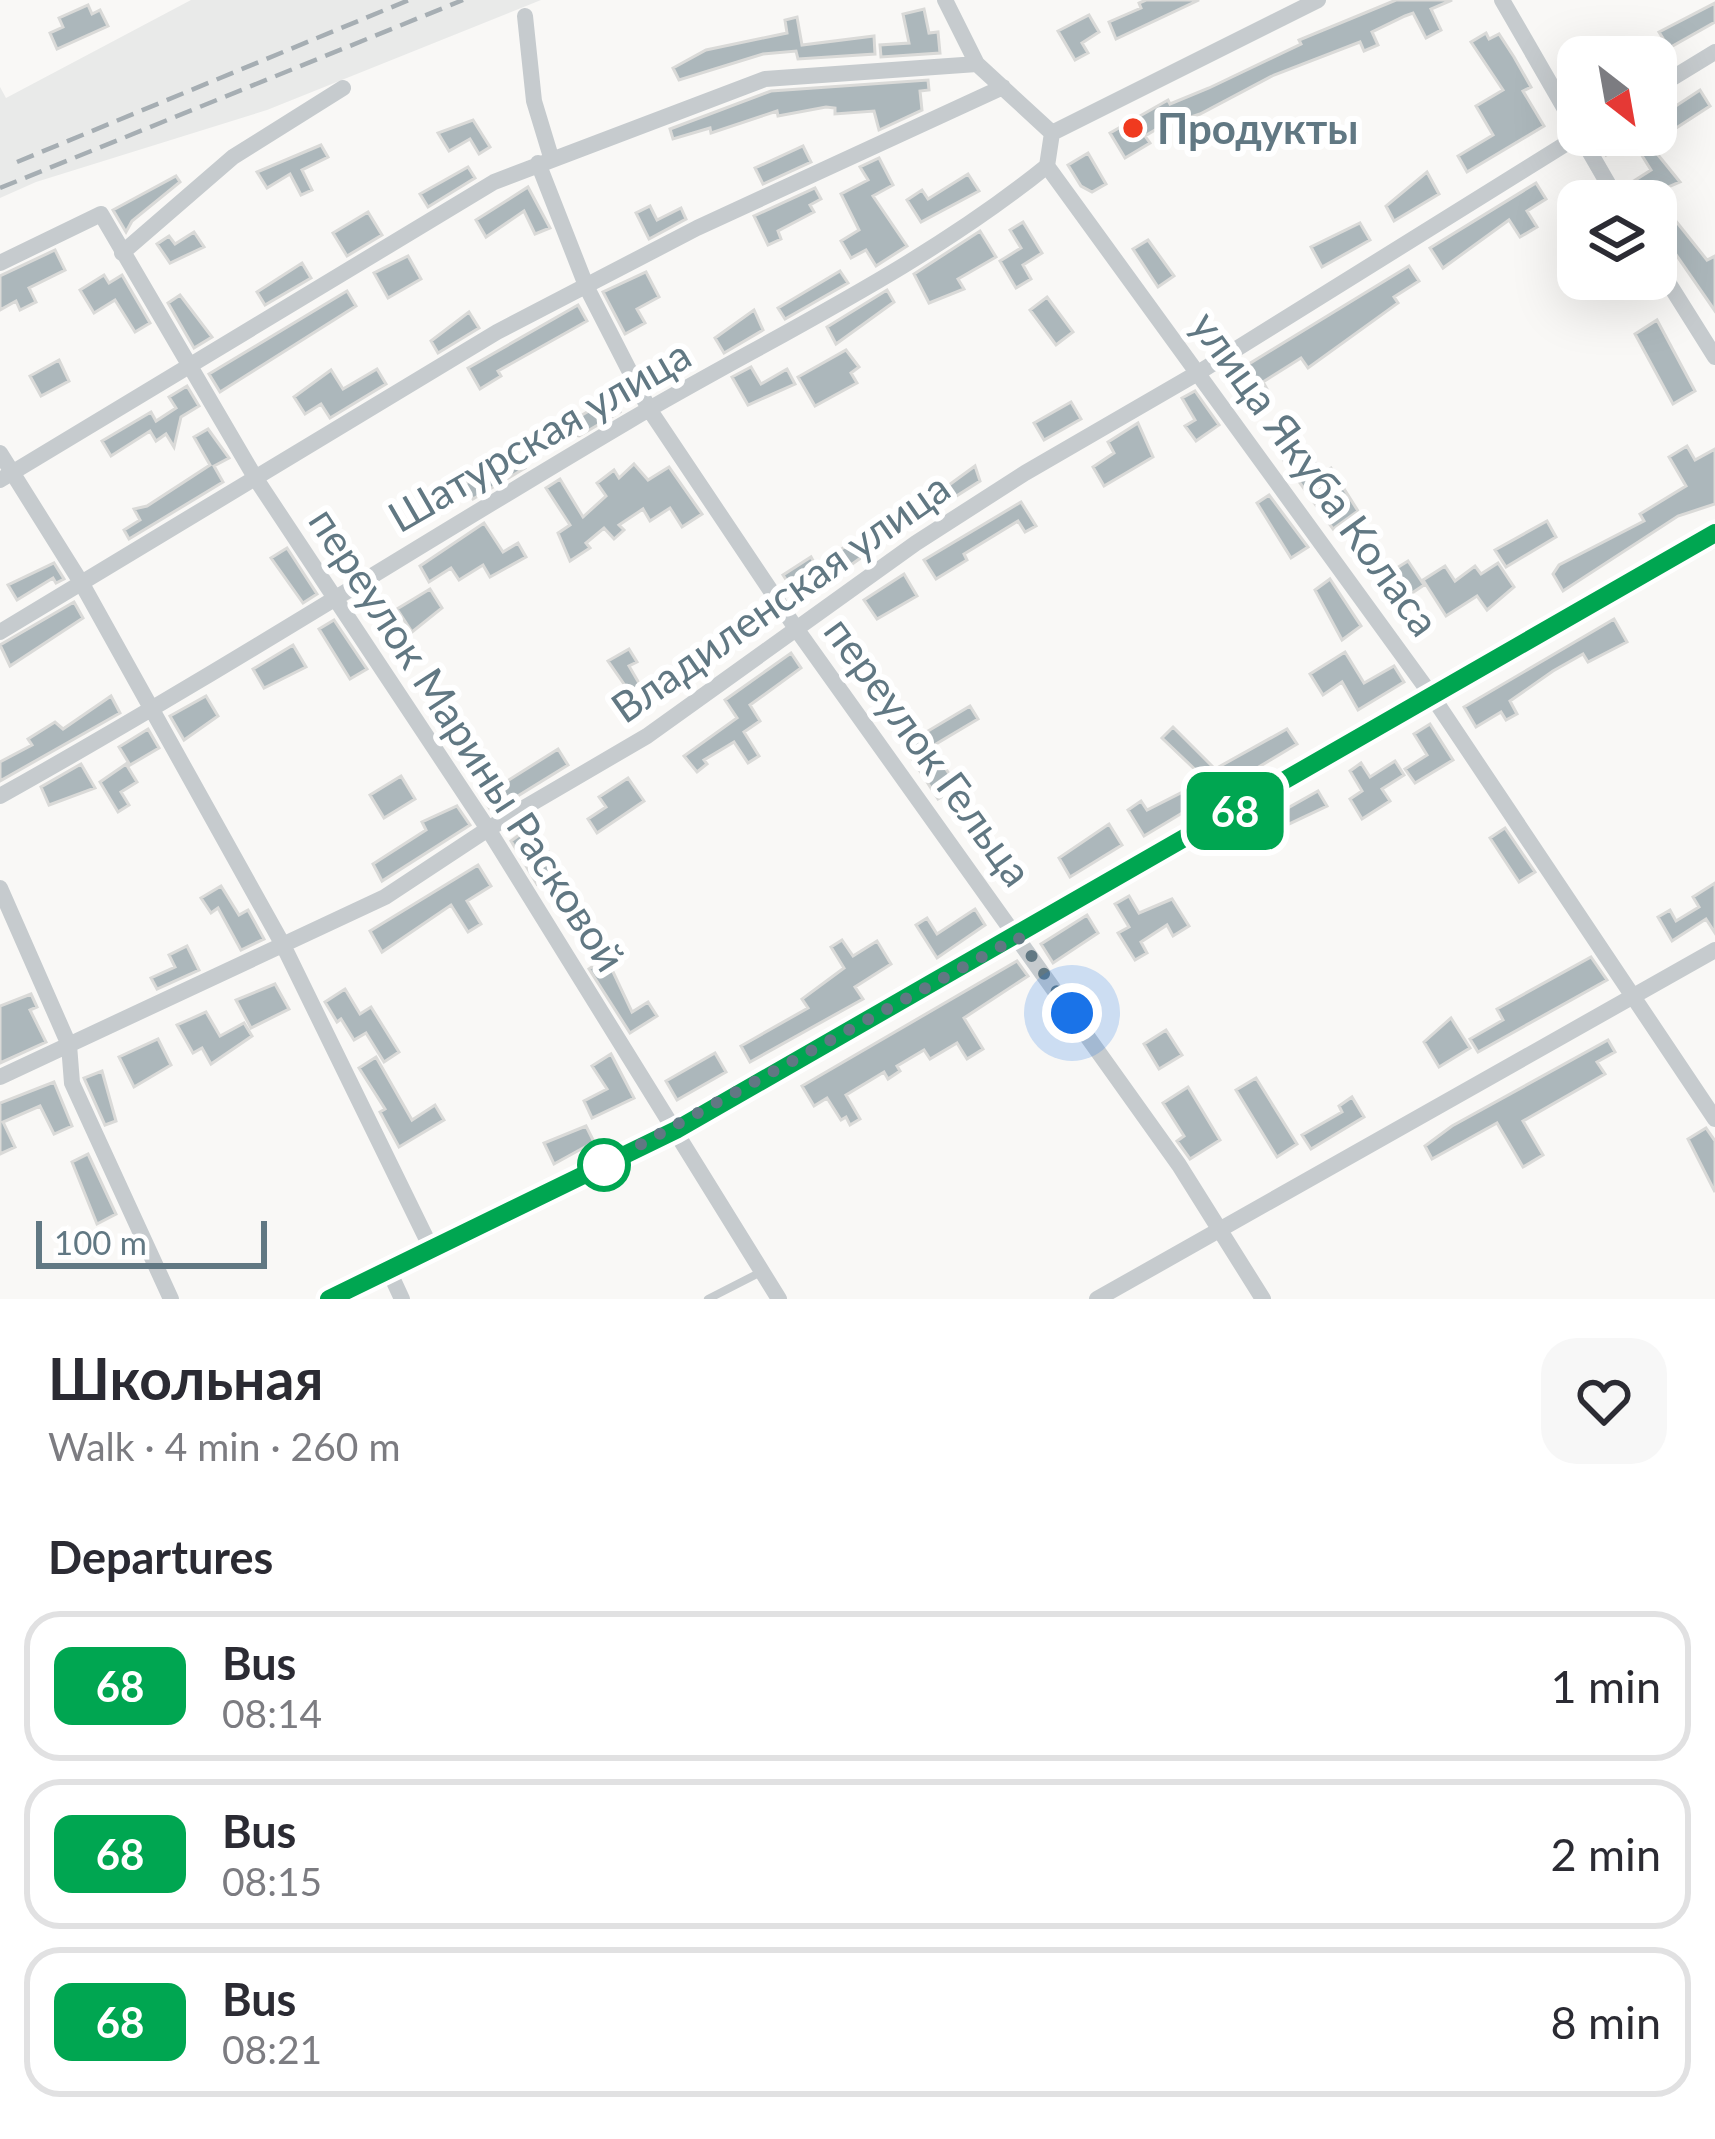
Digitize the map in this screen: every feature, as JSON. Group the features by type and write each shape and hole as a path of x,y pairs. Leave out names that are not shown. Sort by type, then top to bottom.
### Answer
{"street":[{"path":"945,0 977,64 1052,133"},
{"path":"1052,133 1318,0"},
{"path":"1502,0 1557,97"},
{"name":"переулок Гельца","path":"525,16 544,160 587,288 649,410 795,627 1018,937 1263,1299"},
{"path":"1677,75 1715,52"},
{"path":"6,477 192,370 494,182 544,160 765,79 977,64"},
{"path":"0,632 497,332 698,228 1003,87"},
{"path":"122,254 233,157 343,88"},
{"path":"1048,166 1052,133"},
{"name":"Владиленская улица","path":"0,1077 386,897 488,829 647,736 795,627 1024,473 1202,371 1557,150"},
{"name":"улица Якуба Коласа","path":"1048,166 1202,371 1432,696 1715,1119"},
{"name":"Шатурская улица","path":"0,796 150,712 649,410 828,310 1048,166"},
{"name":"переулок Марины Расковой","path":"0,263 101,214 256,479 488,829 779,1299"},
{"path":"1677,296 1715,357"},
{"path":"0,453 6,477 82,584 283,945 432,1250"},
{"path":"329,1299 676,1130 1715,533"},
{"path":"0,888 69,1045 72,1083 171,1299"},
{"path":"1097,1299 1715,950"},
{"path":"389,1271 402,1299"}],"lane":[{"path":"708,1299 763,1271"}],"shaded area":[{"path":"191,0 541,0 267,110 36,182 0,198 0,87 6,98"}],"building":[{"path":"1199,0 1116,39 1109,22 1141,8 1139,3"},
{"path":"1396,0 1452,0 1431,9 1441,30 1426,38 1413,13 1405,16 1372,32 1378,45 1364,51 1360,42 1274,75 1200,114 1185,119 1182,114 1145,136 1150,143 1125,158 1110,133 1168,100 1170,104 1209,88 1301,44 1299,40"},
{"path":"1715,3 1715,22 1677,43 1677,36 1659,32"},
{"path":"88,5 92,14 100,10 108,26 57,49 50,33 63,27 59,18"},
{"path":"924,9 929,33 938,32 940,53 881,57 880,45 909,43 903,14"},
{"path":"1089,15 1099,32 1082,43 1088,53 1075,60 1058,31"},
{"path":"797,17 802,45 874,36 875,54 798,59 796,51 763,54 679,80 673,68 706,50 787,33 785,20"},
{"path":"1486,33 1489,39 1499,34 1514,57 1531,87 1523,91 1544,126 1467,172 1458,156 1493,135 1476,106 1503,90 1471,42"},
{"path":"928,80 929,90 920,91 922,110 879,130 874,111 835,114 835,108 826,107 778,116 777,111 711,133 710,128 673,139 670,129 771,91"},
{"path":"1700,90 1710,106 1677,127 1677,105"},
{"path":"473,120 490,147 479,154 470,139 449,151 438,133"},
{"path":"321,145 328,157 302,170 312,190 301,195 290,174 267,188 257,172"},
{"path":"803,146 811,162 763,184 755,168"},
{"path":"1088,153 1106,184 1092,192 1081,186 1068,165"},
{"path":"1642,156 1659,156 1680,182 1635,180 1651,170"},
{"path":"879,158 893,185 873,196 907,246 876,266 866,250 851,258 841,241 859,230 841,194 868,180 860,167"},
{"path":"468,167 475,178 428,207 420,194"},
{"path":"1427,172 1439,194 1394,221 1386,206"},
{"path":"968,174 979,191 921,222 907,200 922,190 928,199"},
{"path":"176,176 180,182 132,221 126,232 113,210"},
{"path":"1536,183 1546,199 1527,211 1537,227 1520,237 1509,220 1443,268 1430,248"},
{"path":"528,187 550,228 535,234 524,211 486,237 476,220"},
{"path":"815,188 821,199 810,205 814,212 778,231 781,239 768,245 754,216"},
{"path":"650,206 657,220 681,208 686,219 649,239 636,213"},
{"path":"368,212 382,235 347,256 333,233"},
{"path":"1023,222 1042,253 1023,265 1031,279 1016,288 1000,261 1021,248 1010,230"},
{"path":"1677,222 1707,260 1715,256 1715,311 1677,256"},
{"path":"1360,223 1370,240 1322,267 1311,247"},
{"path":"980,231 996,257 958,279 964,289 929,303 914,274"},
{"path":"194,232 204,247 170,263 157,244 169,236 175,244"},
{"path":"1148,240 1174,276 1158,287 1133,249"},
{"path":"55,250 65,270 29,288 36,302 20,310 16,301 0,310 0,276"},
{"path":"408,256 421,279 388,298 374,273"},
{"path":"302,263 311,278 265,305 257,292"},
{"path":"1409,266 1419,281 1394,297 1398,303 1308,368 1301,358 1263,382 1267,389 1243,405 1226,378"},
{"path":"840,271 848,283 785,319 778,308"},
{"path":"646,272 659,297 637,309 645,323 625,334 603,292"},
{"path":"104,275 109,283 122,275 150,323 135,332 115,300 94,313 80,290"},
{"path":"887,290 894,302 836,344 827,327"},
{"path":"347,291 356,306 220,392 209,374"},
{"path":"180,295 212,337 194,348 168,303"},
{"path":"1047,297 1073,332 1056,345 1030,310"},
{"path":"578,305 587,321 498,371 501,376 480,389 468,368"},
{"path":"754,310 763,330 724,353 715,338"},
{"path":"469,312 479,328 438,353 431,341"},
{"path":"1657,320 1695,391 1673,404 1635,334"},
{"path":"846,350 859,367 851,373 857,383 815,406 798,377"},
{"path":"59,360 69,381 41,396 30,376"},
{"path":"751,367 761,384 787,369 795,384 748,405 732,377"},
{"path":"377,369 386,384 330,418 321,404 305,414 294,397 331,370 343,389"},
{"path":"187,386 199,406 181,417 174,447 166,434 156,441 150,431 111,456 102,441 151,412 156,421 176,408 169,397"},
{"path":"1195,391 1219,425 1196,441 1185,426 1195,420 1182,398"},
{"path":"611,398 620,412 579,436 571,434 565,425"},
{"path":"1071,402 1081,419 1044,440 1034,423"},
{"path":"1138,423 1153,457 1104,486 1093,467 1114,453 1108,442"},
{"path":"208,429 229,458 214,466 223,482 129,539 124,530 140,520 134,509 147,506 210,465 194,437"},
{"path":"1303,444 1322,474 1331,468 1358,511 1333,529 1282,458"},
{"path":"1687,446 1695,460 1715,449 1715,504 1678,516 1563,591 1553,574 1559,565 1644,521 1640,514 1686,486 1669,457"},
{"path":"517,455 525,468 473,499 464,484"},
{"path":"634,464 648,480 669,467 702,514 682,527 670,508 650,521 643,509 619,525 624,530 614,539 604,528 586,543 590,548 570,561 558,533 570,525 546,488 560,479 583,517 606,496 597,483 614,470 619,478"},
{"path":"975,466 980,481 884,542 881,536 872,542 864,528 934,487 938,493"},
{"path":"1269,495 1308,547 1291,558 1257,503"},
{"path":"1021,502 1036,526 1025,532 1018,521 964,554 967,560 936,579 924,560"},
{"path":"1547,521 1556,537 1506,567 1495,550"},
{"path":"484,523 503,552 518,543 526,557 490,577 483,565 459,580 451,568 429,582 420,566"},
{"path":"852,541 862,557 800,601 783,575 811,557 817,568"},
{"path":"287,548 317,594 303,603 271,558"},
{"path":"1408,561 1424,585 1400,601 1384,576"},
{"path":"54,563 64,579 56,583 53,578 17,600 8,585"},
{"path":"1498,563 1514,587 1487,610 1477,596 1446,616 1423,580 1445,566 1455,581 1475,566 1481,574"},
{"path":"904,574 917,596 877,619 864,600"},
{"path":"1330,579 1361,626 1342,640 1315,590"},
{"path":"430,589 442,608 412,632 397,609"},
{"path":"74,602 83,618 10,666 0,645"},
{"path":"1614,619 1627,642 1588,662 1583,654 1510,701 1517,714 1506,720 1501,712 1476,727 1464,707"},
{"path":"334,620 367,669 350,679 319,629"},
{"path":"293,645 306,667 264,688 253,669"},
{"path":"629,649 637,662 629,666 643,690 633,697 608,661"},
{"path":"1345,652 1364,683 1394,666 1404,682 1358,710 1342,682 1323,695 1310,674"},
{"path":"791,653 801,668 750,705 760,721 744,732 759,756 748,763 734,742 704,760 707,764 697,772 684,756 737,718 725,700"},
{"path":"111,696 120,713 0,781 0,762 32,745 28,739 55,722 63,729"},
{"path":"206,696 218,716 184,740 170,716"},
{"path":"970,706 978,719 931,747 958,787 938,799 896,734 911,725 918,737"},
{"path":"1430,724 1453,760 1415,783 1405,769 1427,755 1414,734"},
{"path":"1173,727 1215,769 1287,729 1297,744 1144,836 1128,810 1141,801 1147,810 1206,780 1162,738"},
{"path":"148,729 159,748 130,765 119,747"},
{"path":"558,749 568,765 492,812 482,797"},
{"path":"1395,761 1404,775 1382,789 1390,801 1362,819 1350,799 1362,791 1350,771 1361,763 1370,777"},
{"path":"81,764 95,788 49,805 41,787"},
{"path":"126,764 137,782 121,792 129,805 118,812 100,782"},
{"path":"401,776 415,799 384,818 370,795"},
{"path":"628,778 644,801 597,833 588,819 606,807 599,797"},
{"path":"1318,791 1327,806 1270,833 1263,822"},
{"path":"457,806 470,825 382,881 373,864 426,830 422,822"},
{"path":"1109,824 1122,845 1070,877 1059,858"},
{"path":"1505,828 1535,872 1519,882 1490,838"},
{"path":"522,833 538,857 547,850 560,868 537,884 511,841"},
{"path":"478,865 491,886 467,901 481,924 468,932 451,905 382,952 370,931"},
{"path":"1715,883 1715,933 1706,919 1672,941 1658,917 1670,910 1676,921 1699,907 1693,897"},
{"path":"221,886 239,915 248,910 264,939 241,950 218,908 211,913 201,898"},
{"path":"1129,896 1139,913 1172,899 1189,926 1173,936 1167,925 1141,942 1147,953 1135,960 1118,933 1129,927 1115,904"},
{"path":"975,909 985,925 937,958 916,925 927,918 937,934"},
{"path":"1087,915 1098,933 1053,963 1041,944"},
{"path":"842,940 853,956 877,941 891,964 855,987 863,999 750,1062 741,1046 808,1008 802,999 844,968 831,947"},
{"path":"187,946 199,970 157,989 151,978 175,967 169,955"},
{"path":"606,957 632,1012 648,1002 657,1016 630,1033 589,969"},
{"path":"1591,957 1607,980 1478,1052 1470,1039 1503,1020 1497,1009"},
{"path":"1017,961 1028,976 964,1018 983,1049 967,1059 957,1043 930,1059 924,1050 897,1066 900,1071 888,1079 884,1072 846,1095 860,1119 850,1125 846,1117 841,1120 827,1098 814,1106 802,1086"},
{"path":"275,984 289,1009 251,1028 236,1000"},
{"path":"345,989 360,1014 371,1007 399,1052 384,1062 366,1033 354,1040 341,1019 337,1022 325,1002"},
{"path":"31,994 37,1007 30,1010 46,1042 0,1063 0,1006"},
{"path":"206,1012 220,1036 244,1023 252,1036 211,1064 202,1048 193,1053 177,1025"},
{"path":"1451,1018 1470,1048 1439,1067 1424,1042"},
{"path":"1166,1030 1182,1055 1159,1069 1144,1044"},
{"path":"158,1039 171,1065 134,1087 119,1057"},
{"path":"1608,1040 1615,1052 1597,1062 1605,1074 1523,1121 1543,1155 1523,1167 1497,1123 1432,1159 1425,1146 1452,1126"},
{"path":"715,1053 726,1072 677,1100 666,1081"},
{"path":"611,1054 634,1098 592,1118 584,1101 607,1089 592,1066"},
{"path":"376,1057 412,1120 435,1105 444,1120 399,1147 380,1112 385,1109 359,1068"},
{"path":"102,1071 116,1121 105,1125 84,1078"},
{"path":"1256,1078 1297,1144 1277,1157 1236,1090"},
{"path":"54,1082 72,1126 54,1134 40,1106 3,1122 15,1147 0,1154 0,1103"},
{"path":"1188,1087 1220,1140 1190,1159 1177,1141 1184,1136 1163,1103"},
{"path":"1352,1097 1364,1117 1311,1149 1302,1135 1342,1112 1339,1106"},
{"path":"586,1126 594,1142 554,1164 544,1143"},
{"path":"1706,1128 1715,1141 1715,1192 1688,1139"},
{"path":"88,1154 116,1214 97,1224 72,1162"}],"railway":[{"path":"17,162 409,0"},
{"path":"0,188 463,0"}],"bus line":[{"name":"68","path":"329,1299 676,1130 1715,533"}],"place":[{"name":"Продукты","path":"1133,128"}],"route":[{"path":"604,1165 594,1170 676,1130 1018,937 1072,1013"}]}
